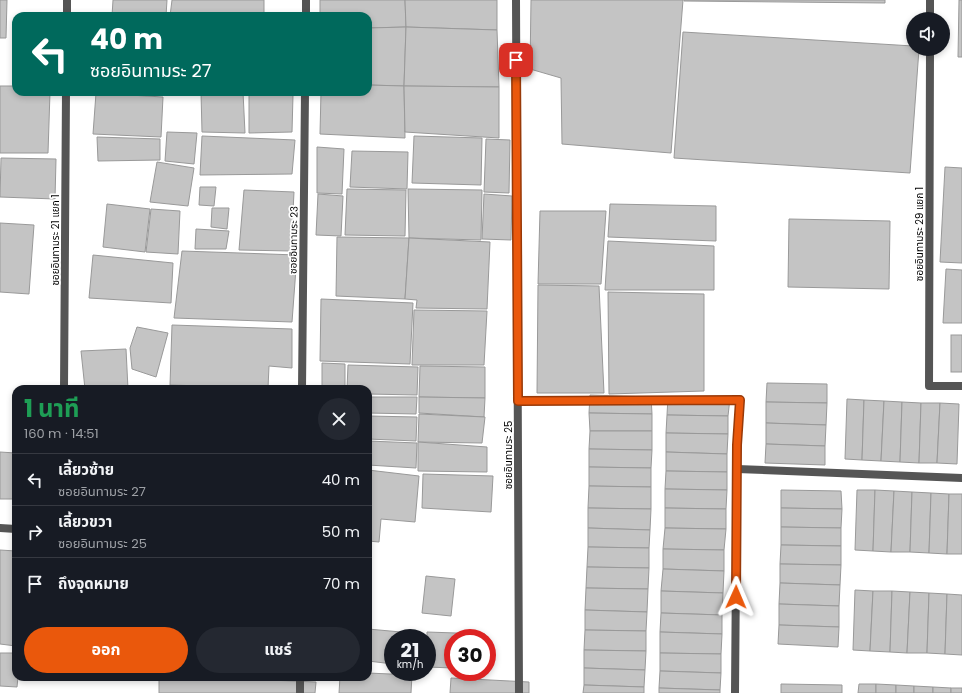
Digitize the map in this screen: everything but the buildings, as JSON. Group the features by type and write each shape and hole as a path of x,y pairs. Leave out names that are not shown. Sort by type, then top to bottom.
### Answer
{"street":[{"path":"67,0 67,12"},
{"path":"306,0 306,12"},
{"name":"ซอยอินทามระ 25","path":"516,0 519,693"},
{"path":"930,0 930,12"},
{"name":"ซอยอินทามระ 29 แยก 1","path":"930,56 929,386 962,386"},
{"name":"ซอยอินทามระ 21 แยก 1","path":"64,385 66,96"},
{"name":"ซอยอินทามระ 23","path":"302,385 305,96"},
{"path":"518,401 740,400 737,445 735,693"},
{"path":"737,469 962,478"},
{"path":"0,528 12,529"},
{"path":"300,681 300,693"}],"route":[{"path":"516,60 518,401 740,400 737,445 736,597"}]}
